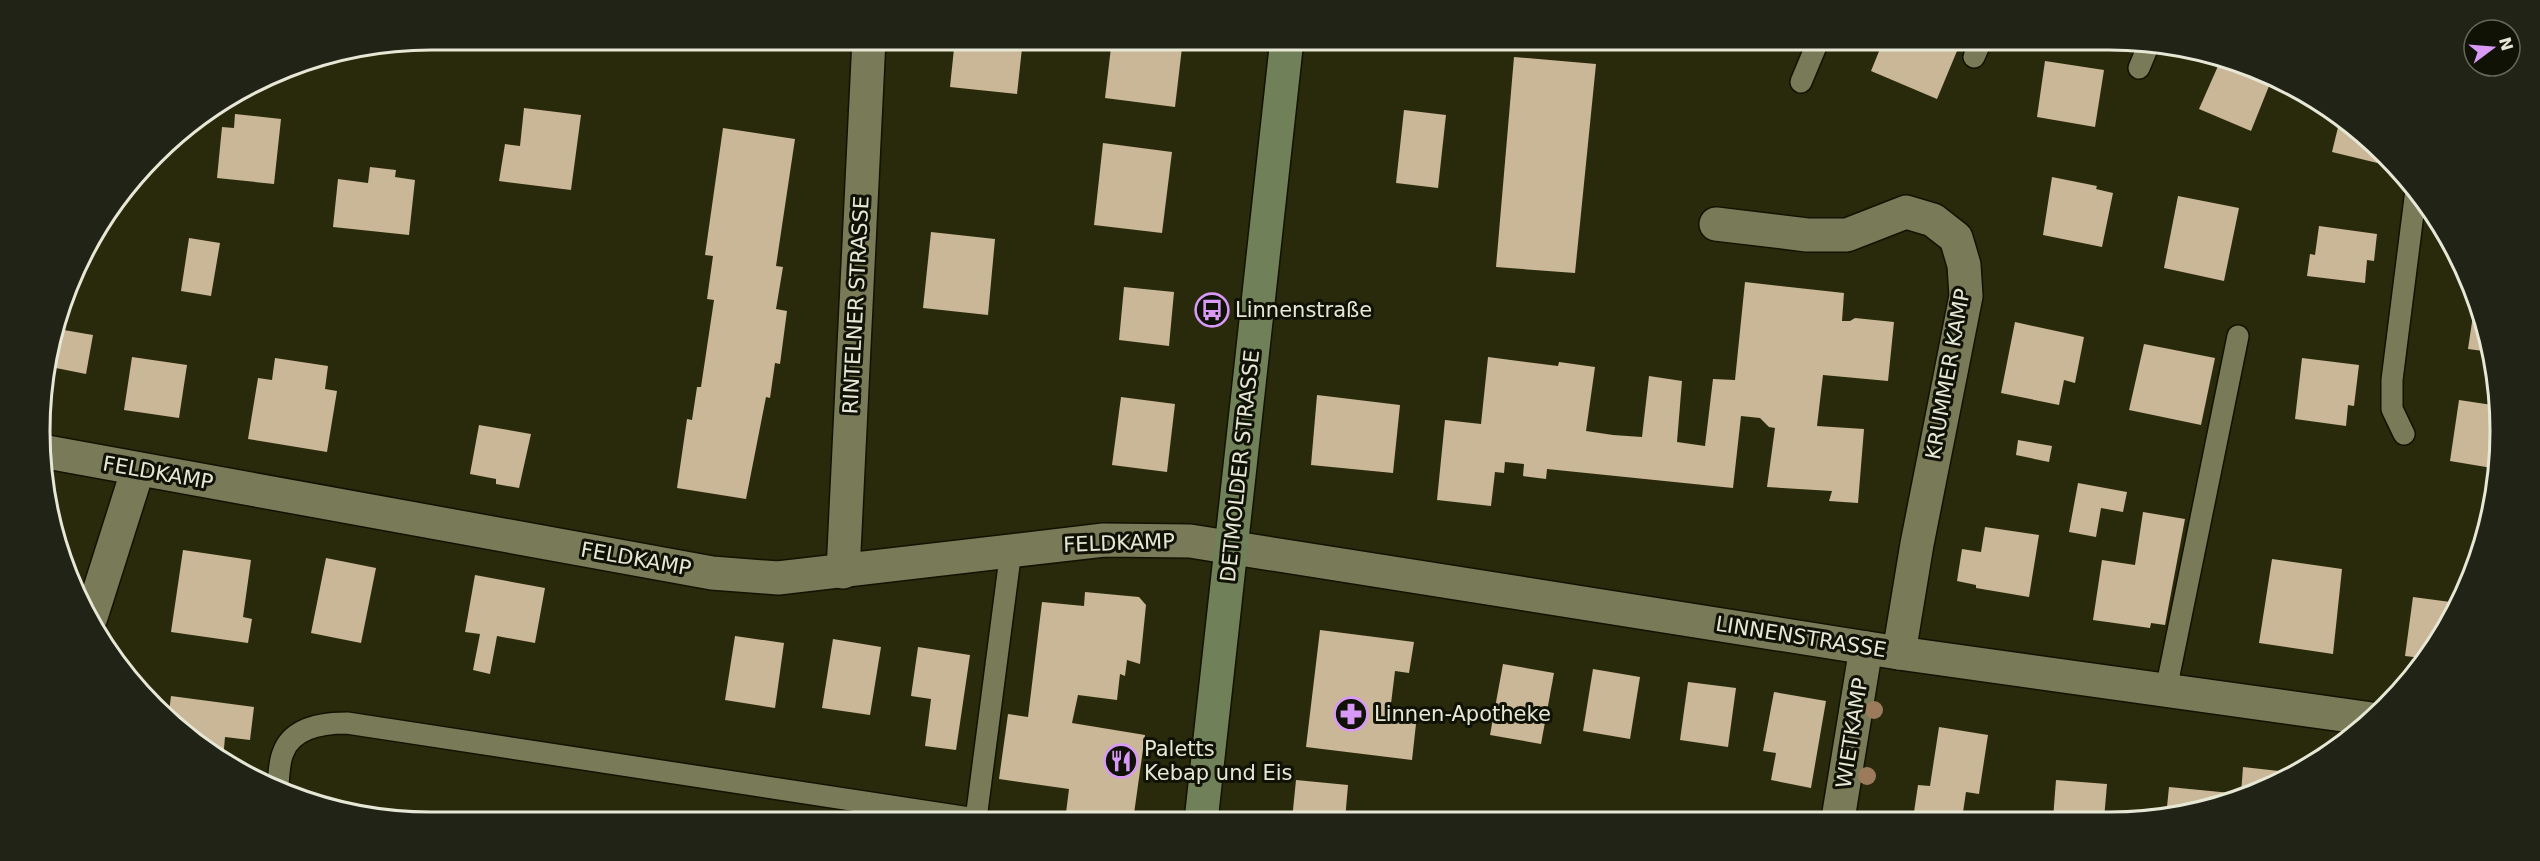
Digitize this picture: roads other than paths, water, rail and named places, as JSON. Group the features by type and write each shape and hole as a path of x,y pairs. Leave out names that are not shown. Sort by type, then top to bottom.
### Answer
{"street":[{"name":"RINTELNER STRASSE","path":"843,572 868,50"},
{"name":"DETMOLDER STRASSE","path":"1202,812 1286,50"},
{"name":"KRUMMER KAMP","path":"1716,224 1808,235 1847,235 1906,212 1933,220 1956,238 1964,265 1966,296 1917,544 1899,653"},
{"name":"FELDKAMP","path":"50,453 712,573 778,578 1011,550 1141,538 1231,546"},
{"path":"94,608 138,469"},
{"name":"LINNENSTRASSE","path":"1231,546 1866,648 2361,717"},
{"name":"WIETKAMP","path":"1839,812 1866,648"}],"lane":[{"path":"1800,82 1814,50"},
{"path":"2139,68 2146,51"},
{"path":"2404,434 2392,409 2392,380 2414,202"},
{"path":"2166,690 2238,336"},
{"path":"977,812 1011,550"},
{"path":"279,779 283,751 301,732 324,723 347,723 930,812"}],"place":[{"name":"Linnenstraße","path":"1212,310"},
{"name":"Linnen-Apotheke","path":"1351,714"},
{"name":"Paletts Kebap und Eis","path":"1121,761"}]}
